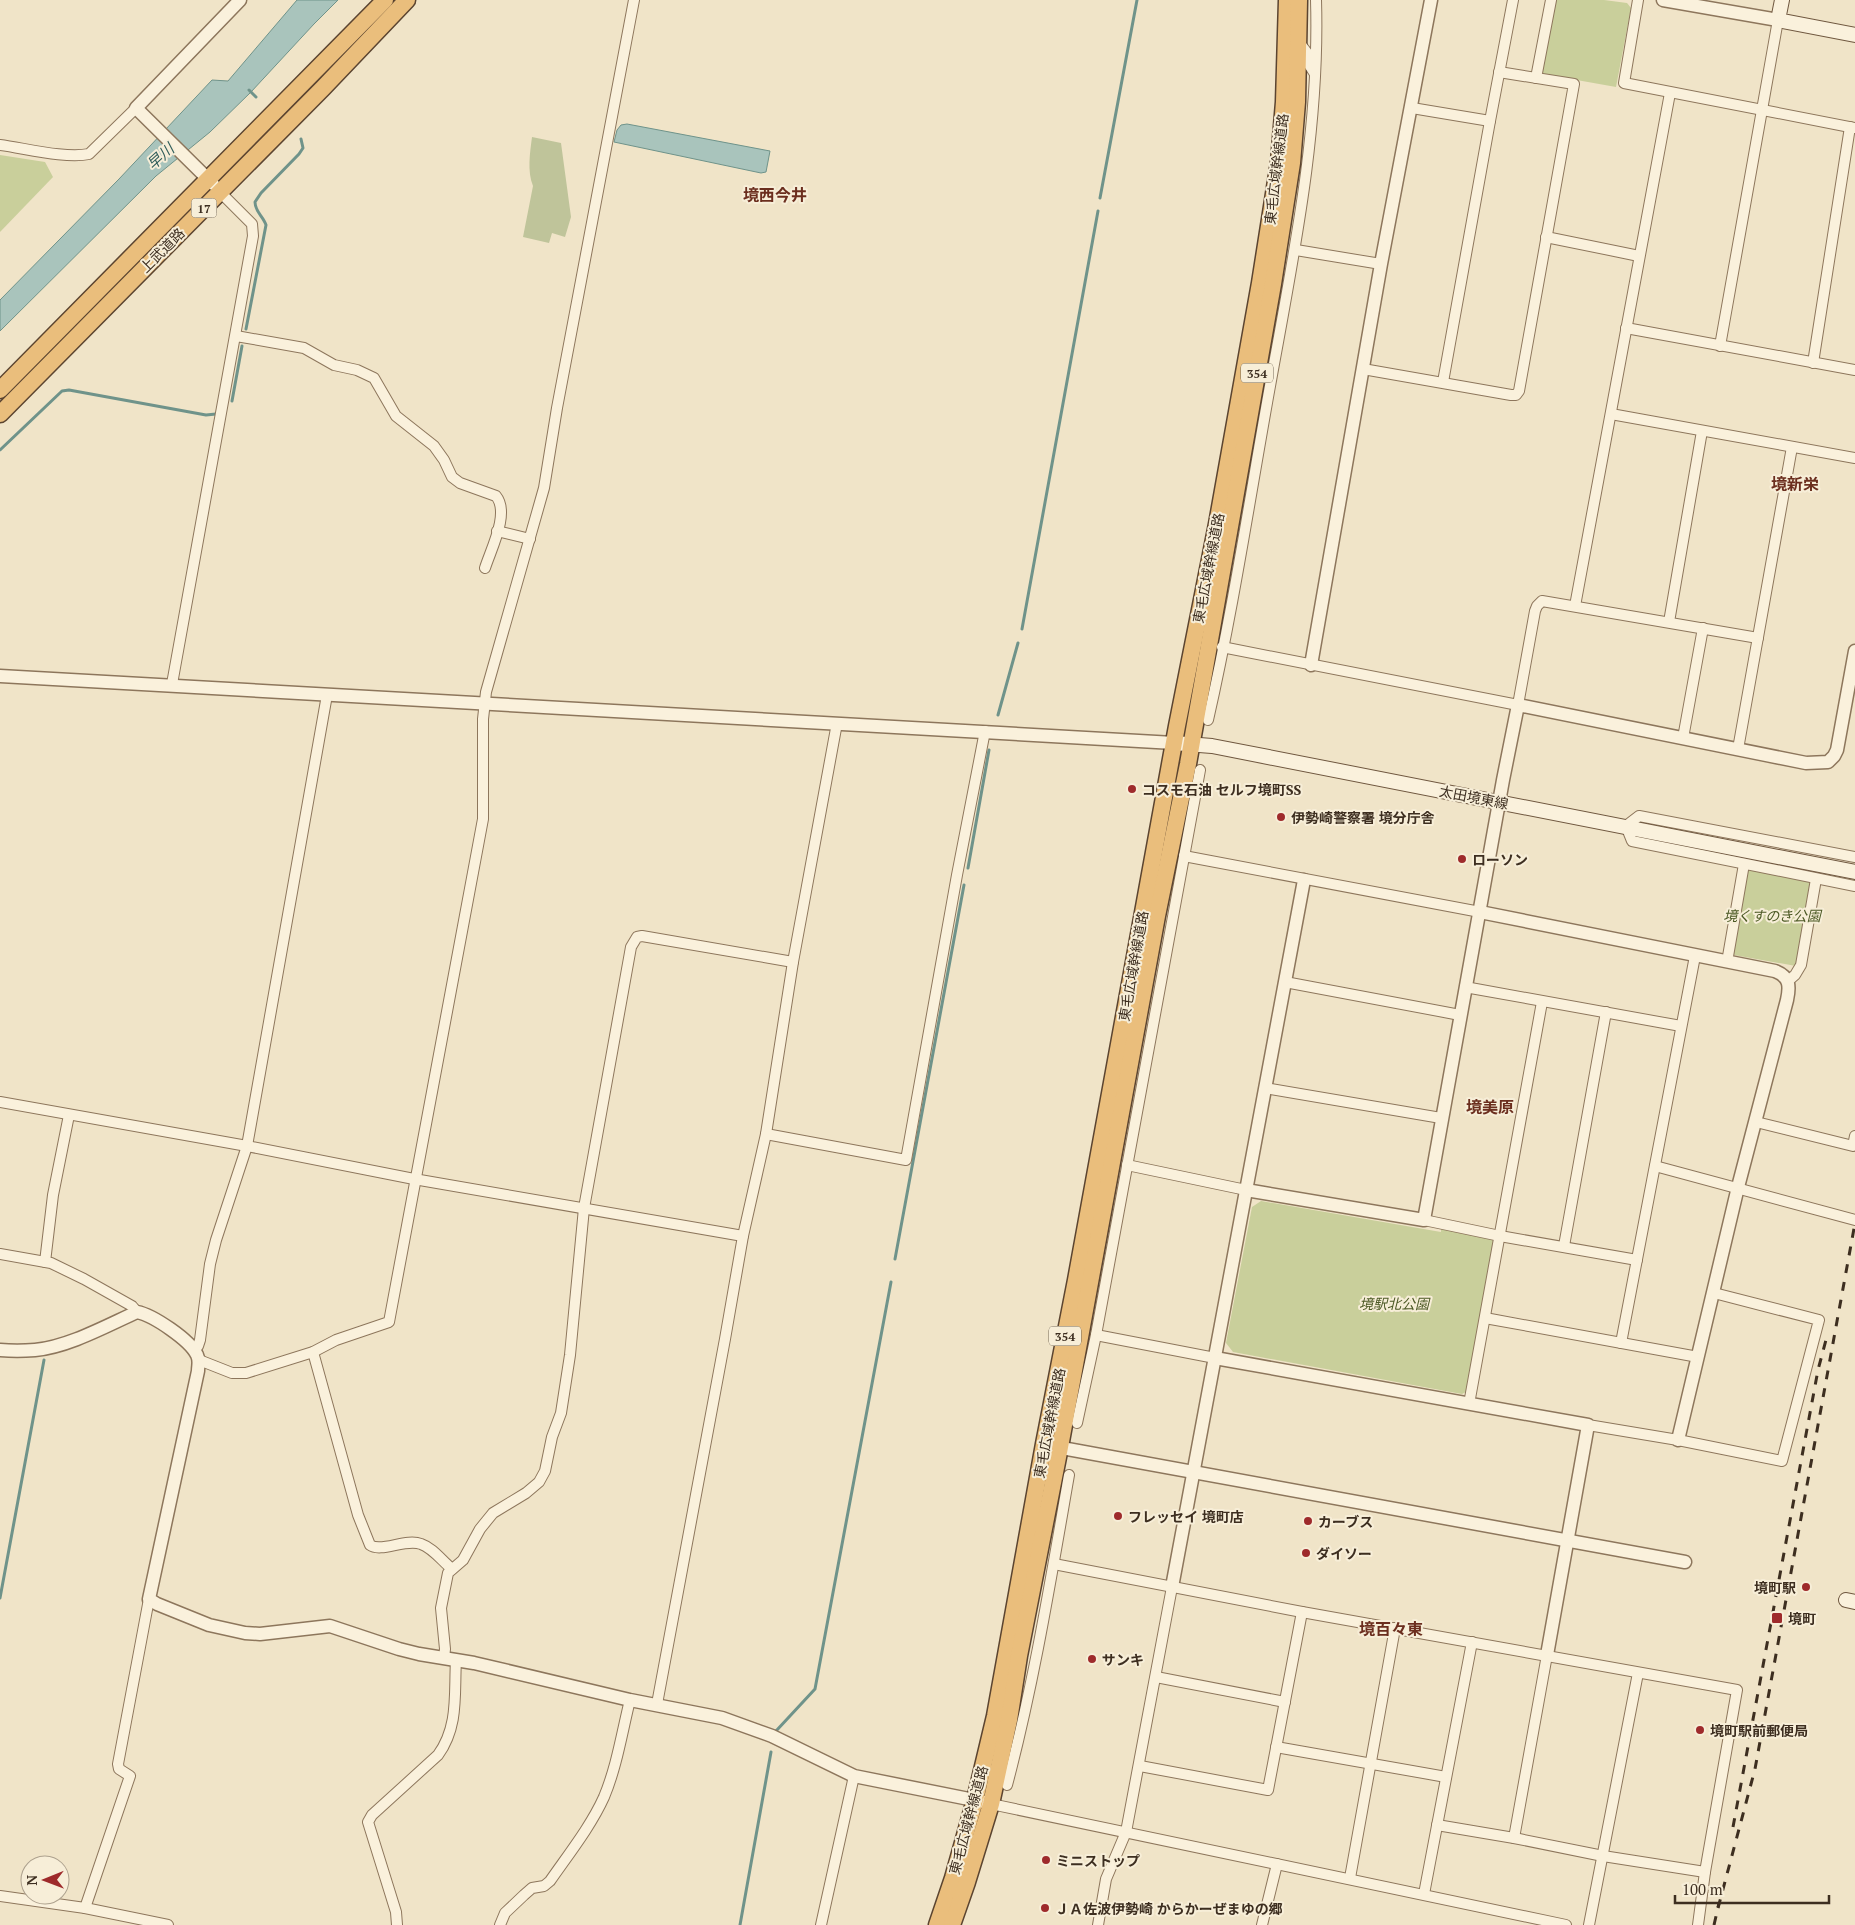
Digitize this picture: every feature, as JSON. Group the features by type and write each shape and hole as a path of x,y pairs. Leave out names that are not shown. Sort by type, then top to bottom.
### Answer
{"highway":[{"name":"上武道路","path":"0,390 203,174 385,0"},
{"name":"上武道路","path":"0,414 407,0"},
{"name":"東毛広域幹線道路","path":"952,1925 968,1882 991,1804 1046,1524 1052,1446 1076,1280 1174,742 1217,524 1270,223 1279,162 1284,102 1287,0"},
{"name":"東毛広域幹線道路","path":"937,1925 953,1878 975,1800 1090,1281 1157,916 1191,744 1274,276 1292,163 1297,102 1299,0"}],"main road":[{"path":"1782,0 1778,20 1855,35"},
{"name":"太田境東線","path":"1174,742 1212,746 1855,872"}],"street":[{"path":"0,145 80,156 89,154 240,0"},
{"path":"0,1254 45,1262 84,1279 132,1306 136,1312 149,1317 182,1338 197,1355 238,1374 313,1352 336,1340 389,1322 414,1179 483,819 483,719 487,689 544,488 556,408 634,0"},
{"path":"1208,720 1296,250 1307,170 1315,74 1316,0"},
{"path":"1311,665 1381,264 1431,0"},
{"path":"1444,382 1513,0"},
{"path":"1536,78 1551,0"},
{"path":"1638,0 1624,83 1852,127 1813,363"},
{"path":"1663,0 1692,3 1778,20 1720,346"},
{"path":"1299,42 1308,54 1308,63 1315,74"},
{"path":"1363,369 1516,395 1519,391 1574,84 1499,72"},
{"path":"1576,606 1670,93"},
{"path":"136,108 252,224 253,228 236,336 172,684"},
{"path":"1412,108 1490,121"},
{"path":"1546,237 1640,256"},
{"path":"1296,250 1381,264"},
{"path":"1626,328 1855,370"},
{"path":"236,336 304,348 334,364 357,370 374,378 396,416 434,446 444,460 452,477 460,483 496,496 499,500 502,516 485,568"},
{"path":"1611,414 1855,458"},
{"path":"1668,622 1702,431"},
{"path":"1738,748 1792,447"},
{"path":"1230,526 1249,502"},
{"path":"498,531 530,539"},
{"path":"1424,1220 1465,987 1537,606 1542,601 1758,638"},
{"path":"1683,738 1703,628"},
{"path":"1222,647 1806,763 1828,762 1837,750 1855,651"},
{"path":"0,676 172,684 327,695 1174,742"},
{"path":"85,1908 130,1776 119,1769 118,1764 200,1340 208,1272 216,1240 247,1146 327,695"},
{"path":"657,1704 724,1349 743,1236 766,1134 793,962 836,723"},
{"path":"766,1134 906,1160 985,731"},
{"path":"1078,1423 1096,1335 1200,770"},
{"path":"1855,857 1639,816 1626,826 1632,841 1855,886"},
{"path":"1184,856 1480,912 1775,972 1786,976 1789,990 1787,1000 1738,1187 1678,1440"},
{"path":"1726,962 1744,864"},
{"path":"1788,980 1796,975 1801,965 1816,879"},
{"path":"1098,1925 1106,1879 1126,1832 1140,1766 1304,880"},
{"path":"1157,916 1167,946"},
{"path":"397,1925 396,1912 368,1822 372,1815 438,1755 445,1745 455,1713 450,1659 445,1649 441,1608 446,1578 469,1551 486,1521 494,1513 536,1486 545,1471 552,1437 561,1413 566,1384 584,1208 631,947 637,937 642,936 793,962"},
{"path":"1622,1344 1695,956"},
{"path":"1285,982 1460,1015"},
{"path":"1465,987 1681,1026"},
{"path":"1469,1404 1542,1002"},
{"path":"1564,1246 1606,1012"},
{"path":"1265,1088 1441,1118"},
{"path":"0,1102 247,1146 414,1179 743,1236"},
{"path":"45,1262 53,1195 69,1115"},
{"path":"1756,1122 1853,1146 1855,1136"},
{"path":"1127,1165 1246,1190 1424,1220 1500,1236 1637,1260"},
{"path":"1655,1166 1855,1220"},
{"path":"1090,1281 1108,1266"},
{"path":"1096,1335 1469,1404 1678,1440 1782,1461 1819,1320 1714,1293"},
{"path":"0,1350 27,1351 49,1347 71,1340 136,1312"},
{"path":"1485,1318 1698,1357"},
{"path":"313,1352 358,1515 370,1545 378,1548 408,1542 422,1544 452,1569"},
{"path":"1514,1838 1588,1425"},
{"path":"1052,1446 1685,1562"},
{"path":"1007,1785 1038,1646 1069,1474"},
{"path":"1046,1524 1058,1538"},
{"path":"1054,1564 1302,1612 1737,1690 1704,1872 1698,1925"},
{"path":"149,1599 209,1625 228,1630 260,1634 330,1626 399,1650 450,1659 630,1700 722,1718 772,1736 854,1776 1350,1878 1566,1925"},
{"path":"1140,1766 1268,1790 1302,1612"},
{"path":"1350,1878 1396,1628"},
{"path":"1424,1894 1472,1642"},
{"path":"1019,1656 1038,1646"},
{"path":"1589,1925 1638,1673"},
{"path":"1156,1677 1285,1702"},
{"path":"500,1925 505,1912 524,1895 532,1888 544,1886 550,1881 581,1837 599,1806 612,1775 630,1700"},
{"path":"1276,1747 1446,1777"},
{"path":"821,1925 854,1776"},
{"path":"1438,1825 1603,1856 1704,1872"},
{"path":"1262,1925 1277,1864"},
{"path":"0,1896 85,1908 168,1925"}],"green space":[{"path":"1555,0 1604,0 1627,3 1631,8 1616,87 1543,74 1541,71"},
{"path":"532,137 561,143 571,217 565,237 552,233 549,243 523,237 533,186 530,168"},
{"path":"0,155 45,162 53,177 0,232"},
{"name":"境くすのき公園","path":"1750,868 1811,880 1796,966 1734,955 1732,950 1746,872"},
{"name":"境駅北公園","path":"1261,1201 1441,1232 1441,1228 1491,1237 1493,1241 1466,1392 1462,1394 1233,1352 1226,1343 1252,1207"}],"water":[{"name":"早川","path":"297,0 338,0 251,92 210,132 156,176 0,331 0,300 119,179 212,80 228,81"},
{"path":"627,124 770,151 766,172 761,173 614,142 617,130 621,125"}],"waterway":[{"path":"1100,198 1137,0"},
{"path":"249,90 256,97"},
{"path":"246,329 266,225 256,209 255,202 261,193 299,154 303,148 301,139"},
{"path":"1022,629 1098,211"},
{"path":"232,401 242,346"},
{"path":"0,450 62,391 69,390 206,415 216,414"},
{"path":"998,715 1018,643"},
{"path":"968,868 989,750"},
{"path":"895,1259 964,885"},
{"path":"776,1731 815,1689 891,1282"},
{"path":"0,1598 44,1360"},
{"path":"740,1925 771,1752"}],"railway":[{"path":"1718,1908 1755,1769 1855,1223"},
{"path":"1733,1827 1818,1370 1827,1336"},
{"path":"1714,1925 1719,1903"}],"place":[{"name":"コスモ石油 セルフ境町SS","path":"1132,789"},
{"name":"伊勢崎警察署 境分庁舎","path":"1281,817"},
{"name":"ローソン","path":"1462,859"},
{"name":"フレッセイ 境町店","path":"1118,1516"},
{"name":"カーブス","path":"1308,1521"},
{"name":"ダイソー","path":"1306,1553"},
{"name":"境町駅","path":"1806,1587"},
{"name":"境町","path":"1777,1618"},
{"name":"サンキ","path":"1092,1659"},
{"name":"境町駅前郵便局","path":"1700,1730"},
{"name":"ミニストップ","path":"1046,1860"},
{"name":"ＪＡ佐波伊勢崎 からかーぜまゆの郷","path":"1045,1908"}],"district":[{"name":"境西今井","path":"775,195"},
{"name":"境新栄","path":"1795,484"},
{"name":"境美原","path":"1490,1107"},
{"name":"境百々東","path":"1391,1629"}]}
